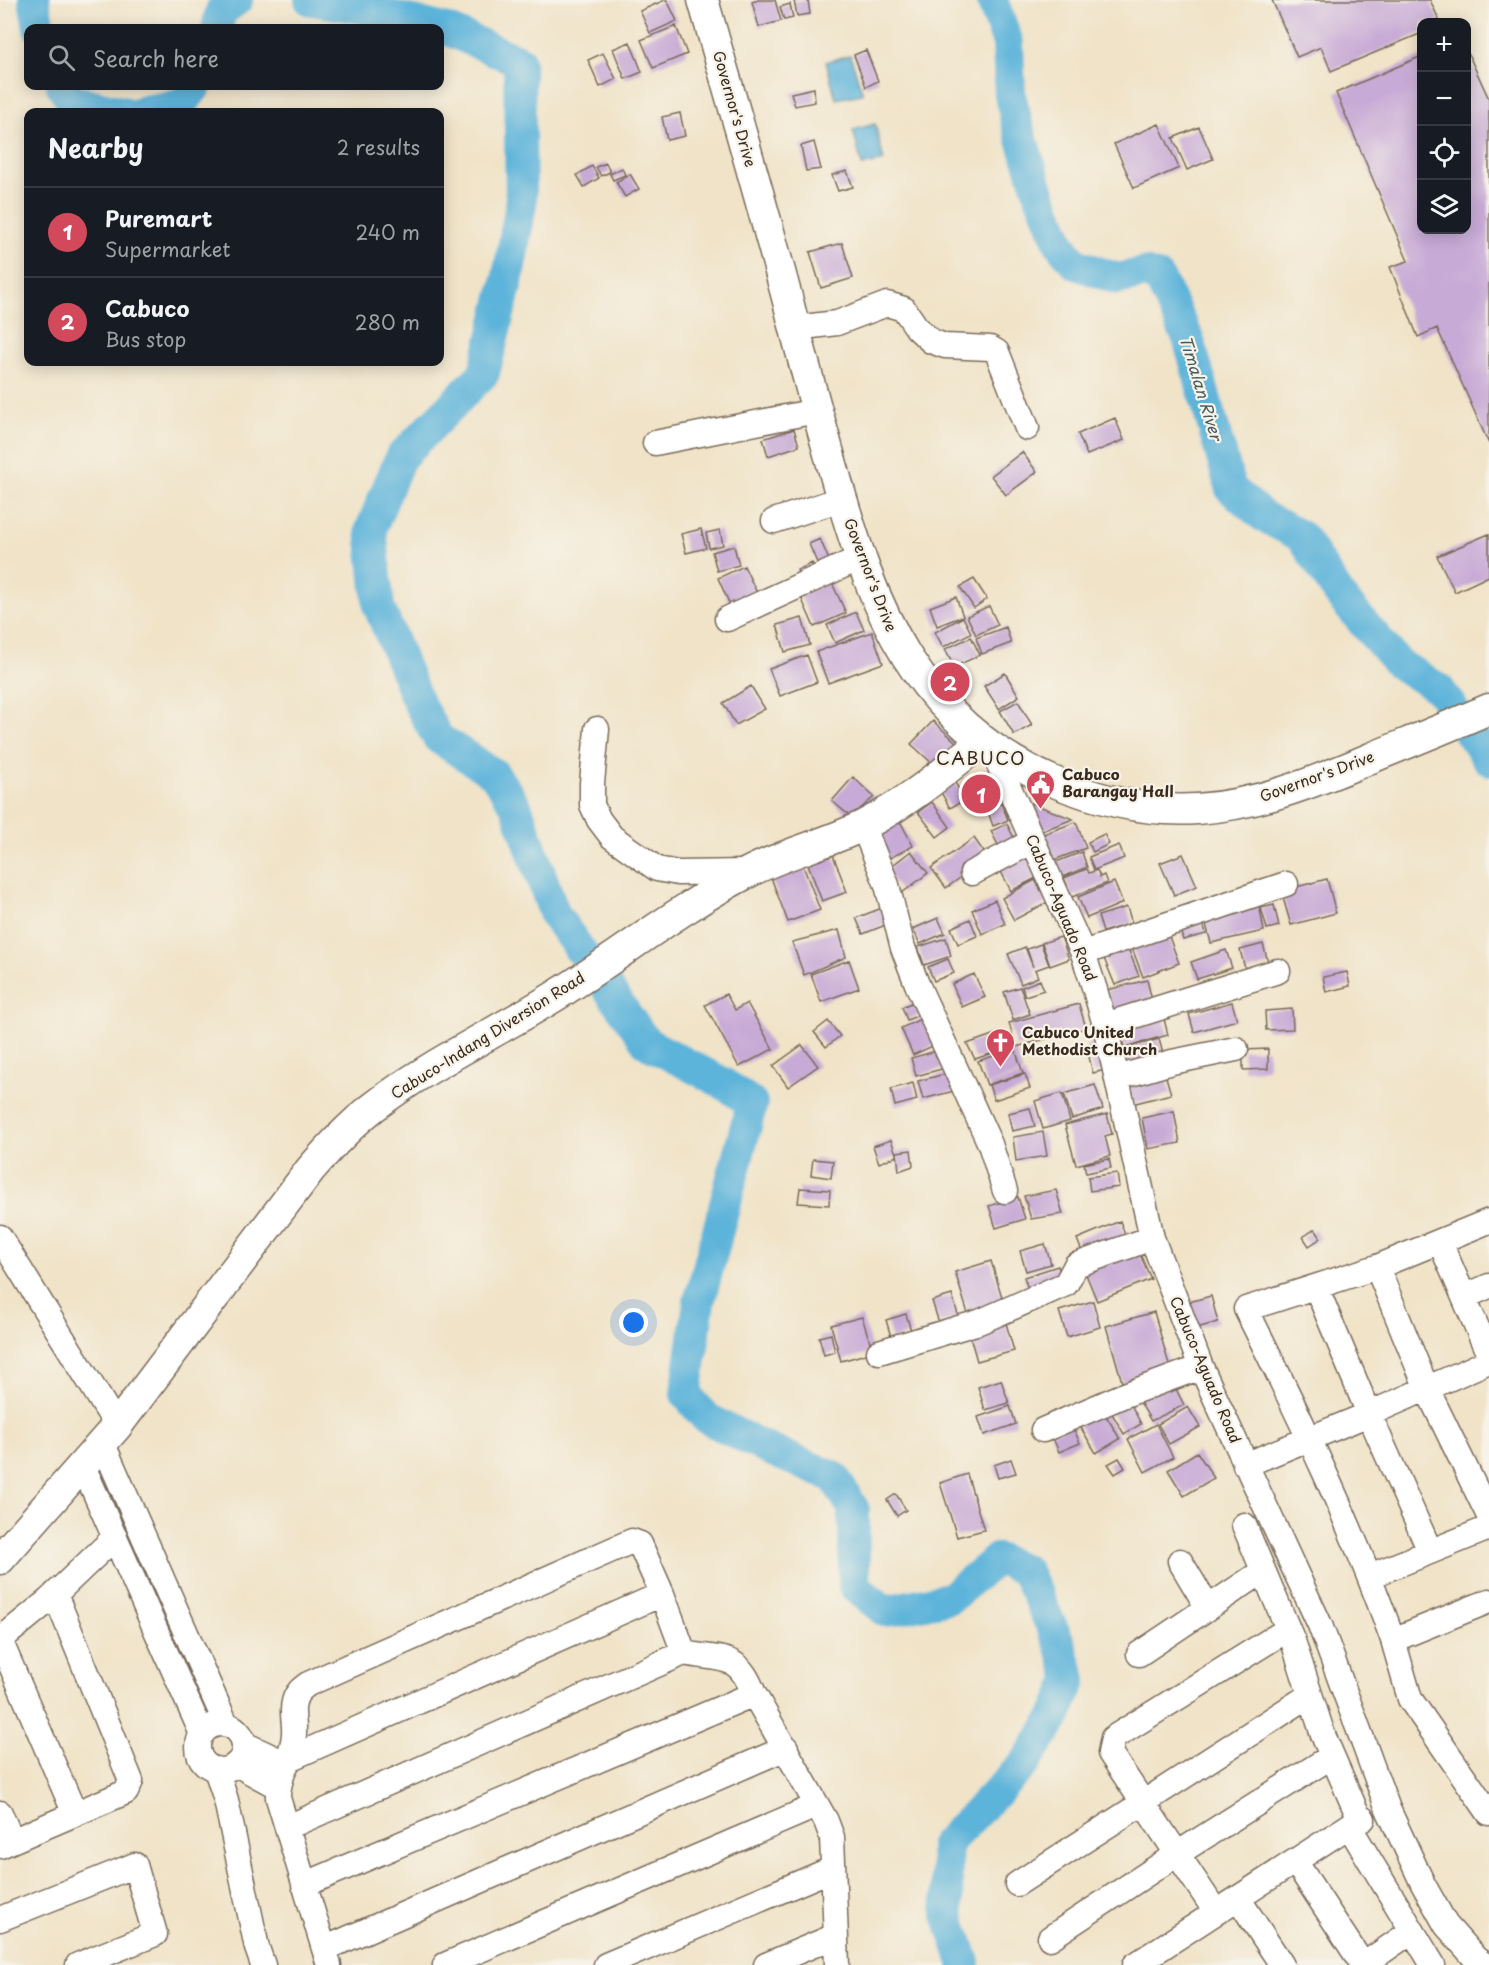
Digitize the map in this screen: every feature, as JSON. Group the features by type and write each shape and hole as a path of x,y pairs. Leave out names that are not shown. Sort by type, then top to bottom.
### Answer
{"main road":[{"name":"Governor's Drive","path":"703,0 816,411 860,558 889,628 909,663 939,700 986,744 1035,772 1085,793 1144,806 1176,810 1197,809 1242,803 1334,774 1489,709"},
{"name":"Cabuco-Indang Diversion Road","path":"0,1559 110,1435 294,1191 340,1137 371,1108 425,1071 552,998 691,905 749,872 863,825 908,799 986,744"}],"street":[{"path":"795,328 837,323 887,304 904,309 917,328 932,341 945,346 990,348 997,352 1026,428"},
{"path":"655,443 816,411"},
{"path":"774,521 841,499"},
{"path":"727,619 860,558"},
{"path":"597,729 592,805 612,837 657,869 678,873 749,872"},
{"name":"Cabuco-Aguado Road","path":"986,744 1034,841 1083,953 1105,1025 1152,1238 1201,1368 1320,1625 1388,1809 1423,1884 1446,1925 1475,1958 1485,1965"},
{"path":"863,825 887,885 903,948 917,984 990,1144 1005,1191"},
{"path":"972,873 1034,841"},
{"path":"1083,953 1286,884"},
{"path":"1105,1025 1278,971"},
{"path":"1117,1078 1172,1062 1236,1049"},
{"path":"1489,1221 1377,1268 1246,1309 1311,1439 1370,1576 1393,1640 1410,1699 1489,1813"},
{"path":"0,1237 110,1435 226,1725"},
{"path":"879,1352 979,1322 1066,1284 1076,1265 1152,1238"},
{"path":"1440,1242 1489,1355"},
{"path":"1377,1268 1427,1389 1489,1516"},
{"path":"1464,1297 1489,1286"},
{"path":"1316,1287 1430,1551"},
{"path":"1245,1465 1311,1439 1489,1361"},
{"path":"1043,1430 1122,1396 1201,1368"},
{"path":"83,1466 202,1734"},
{"path":"1244,1525 1288,1629 1354,1823 1412,1931 1433,1965"},
{"path":"1370,1576 1489,1528"},
{"path":"75,1814 0,1640 55,1594 115,1537"},
{"path":"684,1653 640,1544 632,1541 308,1684 298,1692 293,1703 294,1736 278,1787 278,1798 326,1957 786,1748"},
{"path":"1180,1561 1208,1608"},
{"path":"1139,1654 1263,1571"},
{"path":"0,1813 6,1843 126,1792 131,1781 55,1594"},
{"path":"263,1965 257,1948 226,1800 232,1761 238,1731 226,1725 213,1726 202,1734 199,1740 199,1755 209,1766 232,1761 288,1761 662,1594"},
{"path":"1393,1640 1489,1601"},
{"path":"1216,1912 1110,1752 1113,1738 1288,1629"},
{"path":"288,1827 684,1653 727,1660 738,1665 747,1676 754,1694 826,1821 832,1837 837,1965"},
{"path":"304,1885 754,1694"},
{"path":"1017,1884 1310,1695"},
{"path":"1050,1938 1332,1756"},
{"path":"232,1761 278,1787"},
{"path":"445,1965 816,1806"},
{"path":"1135,1965 1354,1823 1388,1809"},
{"path":"1295,1861 1363,1965 1412,1931"},
{"path":"0,1919 135,1865 155,1934 78,1965"},
{"path":"606,1965 832,1869"},
{"path":"1238,1898 1282,1965"},
{"path":"766,1965 835,1936"}],"water":[{"path":"850,55 863,94 836,99 826,62"},
{"path":"875,124 884,161 862,166 853,130"}],"building":[{"path":"665,0 677,21 650,33 640,11"},
{"path":"775,0 781,21 759,27 752,2"},
{"path":"808,0 810,14 797,16 794,1"},
{"path":"1272,0 1430,0 1438,18 1417,18 1417,35 1331,71 1321,47 1297,57"},
{"path":"790,4 793,18 784,20 780,7"},
{"path":"676,26 687,54 653,68 641,40"},
{"path":"630,42 642,72 625,79 613,49"},
{"path":"866,50 878,81 866,87 854,55"},
{"path":"603,53 616,79 600,87 588,60"},
{"path":"1417,58 1417,234 1471,234 1471,60 1489,99 1489,444 1437,328 1418,337 1390,267 1408,261 1336,93"},
{"path":"814,88 815,102 795,106 791,93"},
{"path":"680,113 685,136 667,140 662,117"},
{"path":"1159,124 1179,168 1134,188 1114,144"},
{"path":"1199,127 1213,159 1187,170 1173,138"},
{"path":"814,142 821,169 806,171 801,146"},
{"path":"606,163 610,172 601,176 596,167"},
{"path":"592,166 599,178 584,187 577,175"},
{"path":"622,168 625,175 613,180 610,174"},
{"path":"847,171 853,187 838,191 832,175"},
{"path":"630,174 639,189 625,197 616,182"},
{"path":"842,243 853,278 821,288 810,252"},
{"path":"1115,418 1124,440 1087,455 1078,434"},
{"path":"794,429 799,446 768,456 763,439"},
{"path":"1022,452 1037,472 1006,495 991,476"},
{"path":"701,529 706,548 686,553 681,534"},
{"path":"720,530 723,545 709,548 706,533"},
{"path":"1489,534 1489,576 1455,592 1437,556"},
{"path":"820,539 832,567 821,572 809,544"},
{"path":"734,546 739,565 717,571 712,552"},
{"path":"812,563 818,576 803,583 797,570"},
{"path":"744,566 757,593 730,605 718,578"},
{"path":"974,579 987,599 974,608 960,587"},
{"path":"831,581 846,613 814,627 800,595"},
{"path":"956,597 963,616 937,626 930,607"},
{"path":"989,606 998,625 976,635 967,616"},
{"path":"856,612 864,630 835,643 827,625"},
{"path":"963,617 971,633 943,647 935,632"},
{"path":"802,618 810,645 785,652 777,625"},
{"path":"1006,627 1011,643 982,654 976,638"},
{"path":"872,632 883,663 828,683 816,652"},
{"path":"971,637 980,655 954,667 945,649"},
{"path":"807,655 817,682 780,696 769,669"},
{"path":"1005,673 1019,696 999,709 984,686"},
{"path":"751,686 765,709 736,725 723,703"},
{"path":"1018,701 1032,725 1014,735 1000,711"},
{"path":"933,721 957,743 935,766 911,744"},
{"path":"853,777 874,797 851,817 832,801"},
{"path":"988,777 998,801 973,811 963,787"},
{"path":"953,779 965,800 950,808 938,787"},
{"path":"932,802 950,827 937,837 918,812"},
{"name":"Cabuco Barangay Hall","path":"1028,802 1073,819 1039,832"},
{"path":"1001,803 1008,820 993,826 987,809"},
{"path":"899,819 913,846 884,861 870,833"},
{"path":"1076,822 1086,848 1051,861 1041,835"},
{"path":"1007,824 1015,840 999,847 991,831"},
{"path":"1104,834 1109,844 1093,852 1088,842"},
{"path":"974,838 988,858 946,888 931,868"},
{"path":"1119,845 1124,858 1094,870 1089,857"},
{"path":"1025,847 1040,876 1011,891 996,862"},
{"path":"911,851 928,873 902,893 885,871"},
{"path":"1082,852 1087,867 1062,877 1056,862"},
{"path":"1183,854 1197,886 1174,895 1160,863"},
{"path":"833,855 847,892 822,901 808,864"},
{"path":"802,863 820,910 788,922 770,875"},
{"path":"1087,869 1089,873 1097,870 1100,877 1104,875 1107,883 1072,897 1064,878"},
{"path":"1327,879 1336,913 1291,925 1281,891"},
{"path":"1035,880 1048,902 1014,920 1002,898"},
{"path":"1114,882 1123,903 1087,918 1078,897"},
{"path":"1258,899 1264,931 1211,943 1204,917"},
{"path":"995,900 1005,924 982,934 972,910"},
{"path":"1274,905 1279,926 1267,929 1261,908"},
{"path":"1127,907 1132,923 1103,932 1098,916"},
{"path":"882,908 888,924 863,934 856,918"},
{"path":"938,918 945,933 920,944 913,929"},
{"path":"970,919 977,936 958,944 951,928"},
{"path":"1202,919 1206,934 1183,940 1179,925"},
{"path":"839,930 846,957 804,975 792,942"},
{"path":"1168,934 1179,963 1143,977 1132,948"},
{"path":"1061,937 1069,959 1050,966 1042,943"},
{"path":"946,938 951,956 924,965 918,947"},
{"path":"1041,944 1049,965 1035,970 1038,977 1021,984 1008,954 1025,947 1033,967 1027,949"},
{"path":"1263,944 1269,965 1246,972 1240,950"},
{"path":"1127,946 1139,976 1115,985 1103,956"},
{"path":"1226,950 1232,968 1197,979 1191,962"},
{"path":"948,959 954,973 934,981 928,967"},
{"path":"849,960 859,988 821,1002 811,974"},
{"path":"1347,972 1350,986 1326,992 1323,977"},
{"path":"974,974 985,997 962,1007 952,984"},
{"path":"1040,980 1044,990 1025,996 1022,987"},
{"path":"1147,980 1154,1008 1113,1018 1107,990"},
{"path":"1020,987 1030,1014 1013,1020 1004,992"},
{"path":"726,994 735,1010 747,1003 773,1049 739,1067 705,1005"},
{"path":"920,999 926,1012 907,1020 902,1007"},
{"path":"1232,1002 1237,1020 1194,1032 1189,1014"},
{"path":"1079,1004 1086,1028 1016,1047 1009,1023"},
{"path":"1292,1009 1293,1029 1266,1030 1265,1011"},
{"path":"1162,1011 1168,1035 1124,1047 1117,1023"},
{"path":"925,1017 937,1044 913,1055 901,1028"},
{"path":"828,1021 840,1036 826,1047 814,1032"},
{"path":"1001,1032 1005,1049 975,1059 967,1044"},
{"path":"1159,1039 1165,1061 1125,1072 1119,1050"},
{"path":"1097,1042 1105,1070 1093,1073 1086,1045"},
{"path":"802,1045 818,1066 788,1087 773,1066"},
{"path":"944,1049 949,1067 916,1076 911,1058"},
{"name":"Cabuco United Methodist Church","path":"1015,1049 1023,1073 987,1085 978,1061"},
{"path":"1268,1049 1268,1069 1243,1070 1243,1050"},
{"path":"1163,1067 1171,1094 1132,1104 1125,1077"},
{"path":"953,1072 958,1090 923,1099 918,1081"},
{"path":"1025,1074 1030,1088 994,1100 989,1085"},
{"path":"913,1083 917,1100 895,1106 891,1089"},
{"path":"1095,1085 1103,1109 1072,1119 1064,1094"},
{"path":"1062,1093 1070,1121 1043,1129 1035,1101"},
{"path":"1030,1108 1035,1126 1012,1131 1008,1113"},
{"path":"1174,1111 1180,1143 1148,1149 1142,1118"},
{"path":"1107,1114 1112,1134 1105,1136 1110,1156 1076,1165 1065,1125"},
{"path":"1043,1132 1047,1156 1016,1161 1013,1137"},
{"path":"891,1140 897,1156 879,1163 873,1146"},
{"path":"911,1150 913,1166 899,1171 897,1152"},
{"path":"813,1159 833,1161 831,1178 811,1175"},
{"path":"1109,1159 1111,1168 1086,1173 1084,1164"},
{"path":"1117,1173 1119,1187 1090,1191 1088,1177"},
{"path":"800,1188 830,1190 829,1205 798,1203"},
{"path":"1056,1190 1063,1214 1031,1219 1024,1196"},
{"path":"1018,1197 1025,1219 996,1228 989,1206"},
{"path":"1120,1221 1127,1239 1084,1257 1077,1239"},
{"path":"1315,1229 1321,1238 1309,1246 1303,1237"},
{"path":"1045,1244 1051,1264 1026,1271 1020,1251"},
{"path":"1136,1245 1151,1279 1097,1301 1083,1267"},
{"path":"991,1261 1005,1307 969,1317 955,1272"},
{"path":"1058,1266 1064,1285 1030,1295 1024,1277"},
{"path":"952,1295 959,1318 939,1323 932,1301"},
{"path":"1211,1296 1218,1322 1193,1329 1185,1303"},
{"path":"1093,1301 1100,1327 1067,1337 1059,1311"},
{"path":"1154,1312 1172,1375 1124,1389 1106,1326"},
{"path":"906,1314 912,1334 892,1340 886,1320"},
{"path":"862,1317 873,1352 841,1361 831,1325"},
{"path":"1006,1323 1014,1351 977,1361 969,1333"},
{"path":"831,1334 835,1352 824,1355 819,1337"},
{"path":"1001,1380 1009,1403 985,1410 978,1387"},
{"path":"1174,1385 1184,1405 1151,1421 1136,1395"},
{"path":"1127,1397 1141,1424 1124,1434 1108,1407"},
{"path":"1010,1406 1016,1424 984,1435 978,1417"},
{"path":"1188,1407 1200,1427 1169,1444 1158,1424"},
{"path":"1102,1409 1120,1439 1096,1453 1078,1423"},
{"path":"1156,1424 1173,1457 1145,1472 1128,1439"},
{"path":"1072,1425 1080,1443 1059,1452 1051,1434"},
{"path":"1197,1452 1214,1478 1184,1496 1168,1470"},
{"path":"1119,1458 1125,1468 1115,1474 1108,1464"},
{"path":"1011,1459 1016,1473 998,1478 994,1465"},
{"path":"967,1474 984,1530 957,1537 940,1483"},
{"path":"896,1494 906,1510 897,1516 887,1500"}],"waterway":[{"path":"34,0 38,24"},
{"path":"218,24 221,11 237,0"},
{"path":"310,0 356,7 424,24"},
{"name":"Timalan River","path":"992,0 1008,43 1010,95 1017,124 1040,196 1061,246 1076,264 1118,279 1144,273 1159,278 1188,338 1231,489 1263,516 1302,537 1341,597 1399,664 1439,689 1489,760"},
{"path":"444,29 519,61 521,204 507,282 484,373 400,458 371,529 379,607 418,702 438,738 494,774 516,806 555,915 647,1043 721,1082 752,1103 699,1302 686,1394 706,1418 765,1448 834,1477 854,1510 854,1586 885,1611 950,1598 997,1559 1025,1570 1060,1644 1071,1680 1054,1719 1025,1763 946,1844 948,1915 965,1965"},
{"path":"65,90 71,100 106,108"},
{"path":"161,108 182,104 193,90"}],"place":[{"name":"Cabuco","path":"950,682"},
{"name":"Puremart","path":"981,794"},
{"name":"Cabuco Barangay Hall","path":"1041,810"},
{"name":"Cabuco United Methodist Church","path":"1001,1068"}],"district":[{"name":"CABUCO","path":"981,759"}]}
